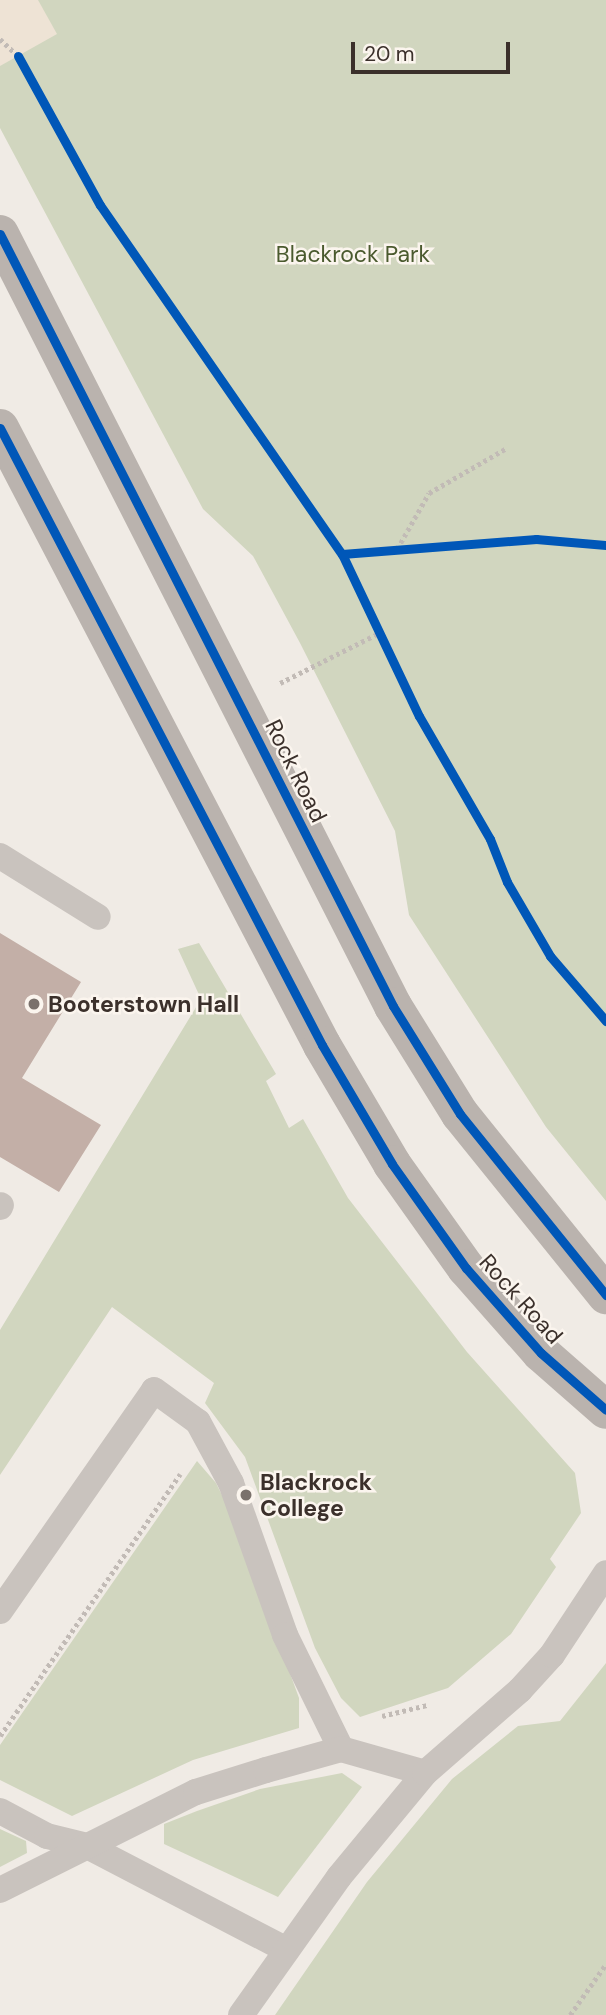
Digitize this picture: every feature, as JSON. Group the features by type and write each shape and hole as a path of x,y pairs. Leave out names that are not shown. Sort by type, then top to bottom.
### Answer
{"main road":[{"name":"Rock Road","path":"0,234 241,703 357,939 407,1027 460,1114 606,1295"},
{"name":"Rock Road","path":"0,428 322,1045 391,1164 466,1268 541,1353 606,1410"}],"lane":[{"path":"0,856 98,917"},
{"path":"0,1612 154,1390 198,1422 232,1483 285,1635 341,1749"},
{"path":"241,2015 287,1950 425,1773 520,1690 552,1655 606,1573"},
{"path":"0,1891 196,1792 341,1749 425,1773"},
{"path":"0,1811 47,1836 87,1846 287,1950"}],"path":[{"path":"2,42 18,56 24,67"},
{"path":"397,550 429,492 505,449"},
{"path":"342,554 536,539 606,545"},
{"path":"335,544 347,566"},
{"path":"373,622 384,645"},
{"path":"241,703 379,633"},
{"path":"0,1736 206,1436"},
{"path":"570,2015 606,1964"}],"green space":[{"name":"Blackrock Park","path":"0,0 606,0 606,1201 546,1127 409,915 395,831 300,643 253,556 203,509 0,128"},
{"path":"199,943 276,1074 266,1081 289,1128 303,1119 348,1198 467,1352 575,1473 581,1513 550,1559 556,1567 511,1634 448,1688 360,1717 341,1698 315,1648 245,1457 205,1403 214,1383 112,1307 0,1475 0,1330 201,999 178,949"},
{"path":"197,1461 216,1483 232,1515 299,1698 299,1728 193,1760 72,1816 0,1780 0,1745"},
{"path":"606,1663 606,2015 275,2015 367,1882 452,1779 518,1726 560,1721"},
{"path":"342,1773 362,1787 278,1897 164,1844 164,1824 260,1789"},
{"path":"0,1829 26,1841 27,1853 0,1867"}],"shaded area":[{"path":"0,0 38,0 57,34 0,66"}],"building":[{"path":"0,933 81,982 22,1078 101,1125 59,1192 0,1157"}],"cycle path":[{"path":"18,56 100,205 342,554 419,716 490,839 507,882 550,956 606,1021"},
{"path":"0,234 393,1006 460,1114 606,1295"},
{"path":"0,428 322,1045 392,1164 466,1268 541,1353 606,1410"},
{"path":"342,554 536,539 606,545"}],"place":[{"name":"Booterstown Hall","path":"34,1004"},
{"name":"Blackrock College","path":"246,1495"}]}
